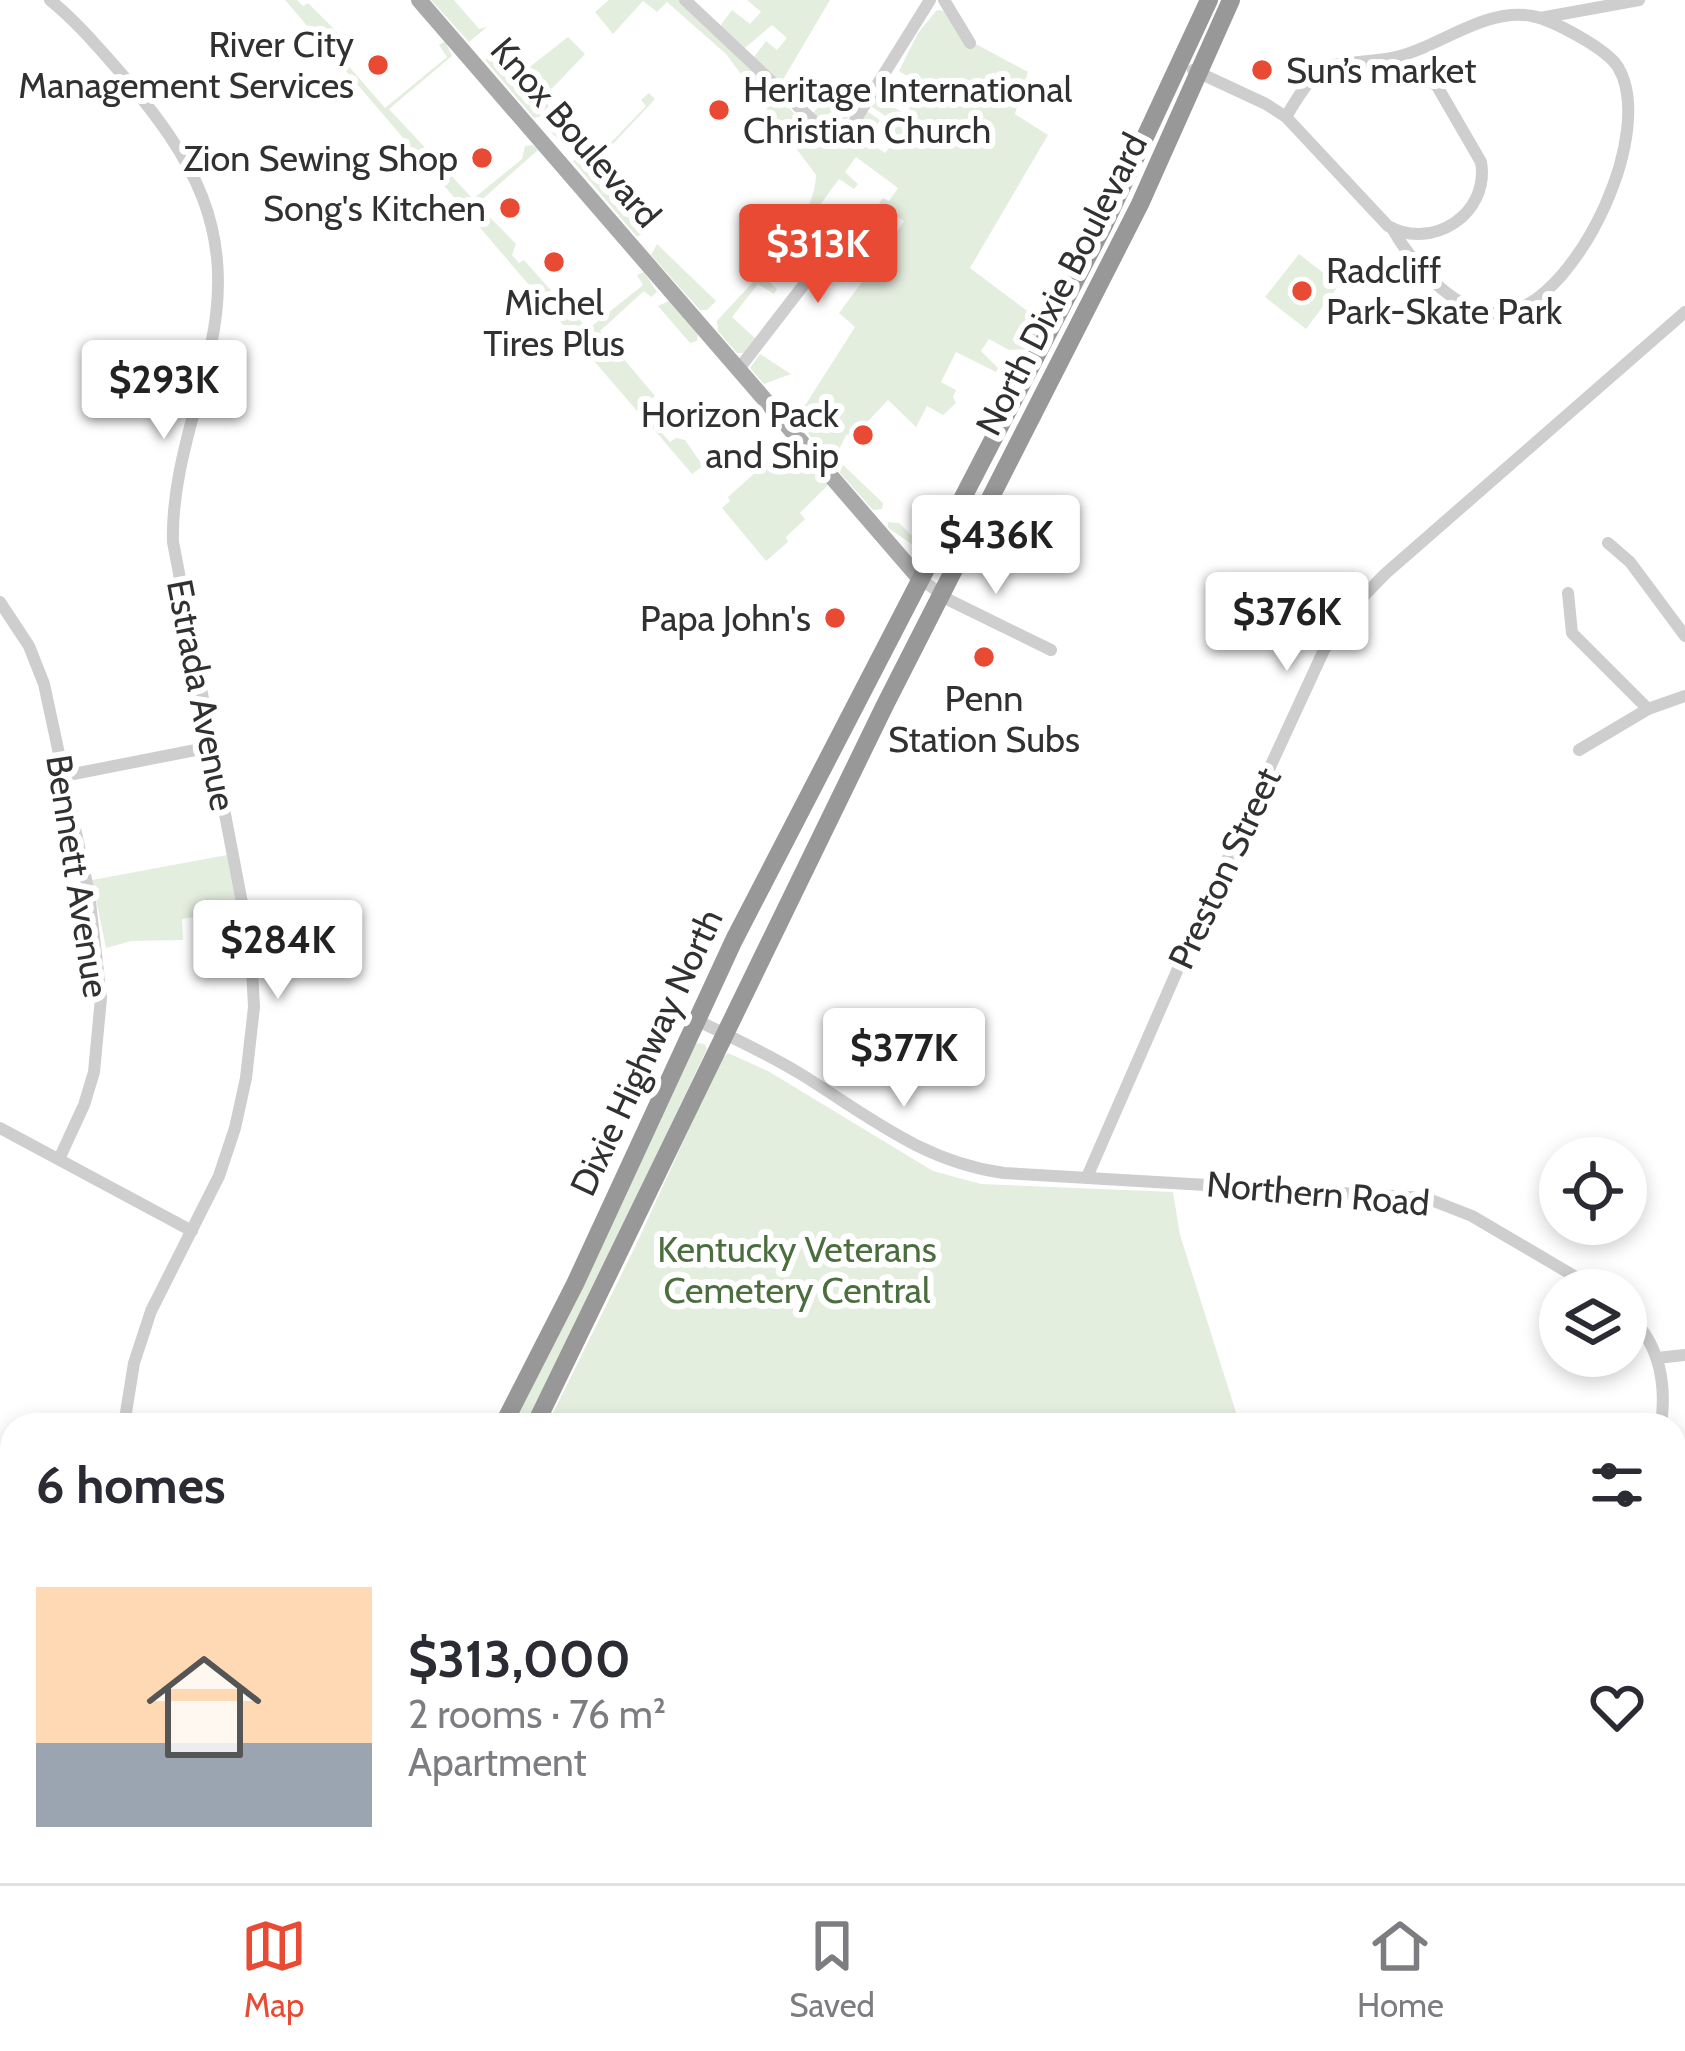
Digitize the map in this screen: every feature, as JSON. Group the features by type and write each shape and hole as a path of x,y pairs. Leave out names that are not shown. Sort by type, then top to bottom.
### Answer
{"highway":[{"name":"North Dixie Boulevard","path":"876,722 1133,219 1190,69 1210,0"},
{"name":"North Dixie Boulevard","path":"852,709 1105,223 1231,0"},
{"name":"Dixie Highway North","path":"509,1413 696,1020 852,709"},
{"name":"Dixie Highway North","path":"541,1413 876,722"}],"main road":[{"name":"Knox Boulevard","path":"419,0 919,578"}],"street":[{"name":"Estrada Avenue","path":"50,0 91,38 164,125 195,175 213,229 218,286 215,324 172,523 175,564 251,950 254,1006 235,1128 218,1176 147,1323 126,1413"},
{"path":"685,0 820,127 835,135 849,130 930,0"},
{"path":"944,0 970,43"},
{"path":"1286,117 1308,80 1333,64 1392,58 1480,24 1639,0"},
{"path":"1190,69 1286,117 1392,228 1430,281 1478,308 1503,313 1533,300 1584,248 1624,154 1626,93 1617,66 1610,57 1539,18"},
{"path":"1392,58 1437,86 1483,170 1472,205 1455,224 1425,232 1401,233 1392,228"},
{"path":"738,370 860,212"},
{"name":"Preston Street","path":"1087,1177 1194,932 1341,621 1385,574 1685,312"},
{"path":"1608,543 1630,562 1685,636"},
{"path":"919,578 940,595 1051,650"},
{"path":"1568,593 1572,633 1648,709"},
{"name":"Bennett Avenue","path":"0,602 29,646 44,684 88,893 101,998 94,1072 60,1156"},
{"path":"1579,750 1648,709 1685,696"},
{"path":"63,776 211,747"},
{"path":"696,1020 794,1070 940,1160 1004,1174 1087,1177"},
{"path":"0,1128 60,1156 192,1231"},
{"name":"Northern Road","path":"1087,1177 1426,1198 1457,1208 1562,1269"},
{"path":"1647,1337 1663,1380 1662,1413"},
{"path":"1657,1358 1685,1354"}],"green space":[{"path":"285,0 297,0 303,6 308,3 353,48 346,63 385,108 447,57 439,45 445,41 452,56 389,109 473,199 522,159 525,146 538,150 477,204 516,244 512,255 519,263 524,260 554,294 563,287 577,304 571,311 588,329 643,285 637,275 644,272 657,292 651,297 644,291 600,331 655,396 637,411"},
{"path":"431,0 454,0 479,29 487,27 469,42"},
{"path":"609,0 679,0 823,144 846,143 844,139 865,110 880,120 867,141 885,153 891,146 896,149 901,139 890,132 896,123 869,105 893,78 905,86 893,107 906,114 923,86 899,71 918,33 937,10 945,11 974,43 1028,72 1015,114 1048,135 970,268 1034,316 1044,306 1051,309 1032,349 1009,350 989,339 981,351 998,368 996,372 956,352 941,382 956,390 956,403 943,415 927,406 916,427 888,400 857,433 846,435 836,456 828,459 789,409 806,404 855,327 839,313 868,274 861,268 882,247 858,230 864,227 888,245 904,221 896,216 898,212 879,203 883,198 889,201 898,188 856,157 845,172 858,184 854,189 839,179 766,279 777,289 774,294 758,284 732,317 756,339 745,353 737,353 718,331 717,321 793,234 813,194 816,175 726,54 667,2 657,12 643,1 613,34 595,12"},
{"path":"747,0 830,0 781,83 754,57 766,41 777,50 787,38 772,25 745,48 720,26 732,10 750,24 761,12"},
{"path":"568,37 585,54 542,99 549,106 534,118 485,60 505,46 500,54 511,68 520,62 527,69"},
{"path":"850,88 861,97 841,129 825,125 813,113 831,93 839,100"},
{"path":"649,93 655,99 597,161 604,167 597,175 650,229 637,237 573,161 587,151 596,158 646,106 641,100"},
{"path":"567,111 567,120 575,121 573,130 578,136 564,147 549,129"},
{"path":"657,244 716,301 707,310 700,310 651,255"},
{"name":"Radcliff Park-Skate Park","path":"1299,254 1339,285 1306,329 1265,297"},
{"path":"669,301 698,335 697,341 690,343 658,306"},
{"path":"760,354 791,374 764,384 750,368"},
{"path":"651,426 670,442 685,440 703,466 692,474"},
{"path":"787,444 828,485 800,513 805,519 786,537 788,542 766,561 722,508 730,501 728,497"},
{"path":"842,464 883,503 882,509 873,510 840,473"},
{"path":"954,496 939,526 921,543 913,545 888,528 888,522 899,523 916,540 929,533 936,520 932,515"},
{"path":"227,855 237,910 182,919 183,940 131,941 106,948 92,880"},
{"path":"705,1044 707,1049 533,1413 518,1413 691,1047"},
{"name":"Kentucky Veterans Cemetery Central","path":"728,1053 768,1071 933,1171 981,1184 1173,1192 1180,1235 1236,1413 553,1413 721,1059"}],"place":[{"name":"River City Management Services","path":"378,65"},
{"name":"Sun’s market","path":"1262,70"},
{"name":"Heritage International Christian Church","path":"719,110"},
{"name":"Zion Sewing Shop","path":"482,158"},
{"name":"Song's Kitchen","path":"510,208"},
{"name":"Michel Tires Plus","path":"554,262"},
{"name":"Radcliff Park-Skate Park","path":"1302,291"},
{"name":"Horizon Pack and Ship","path":"863,435"},
{"name":"Papa John's","path":"835,618"},
{"name":"Penn Station Subs","path":"984,657"}]}
